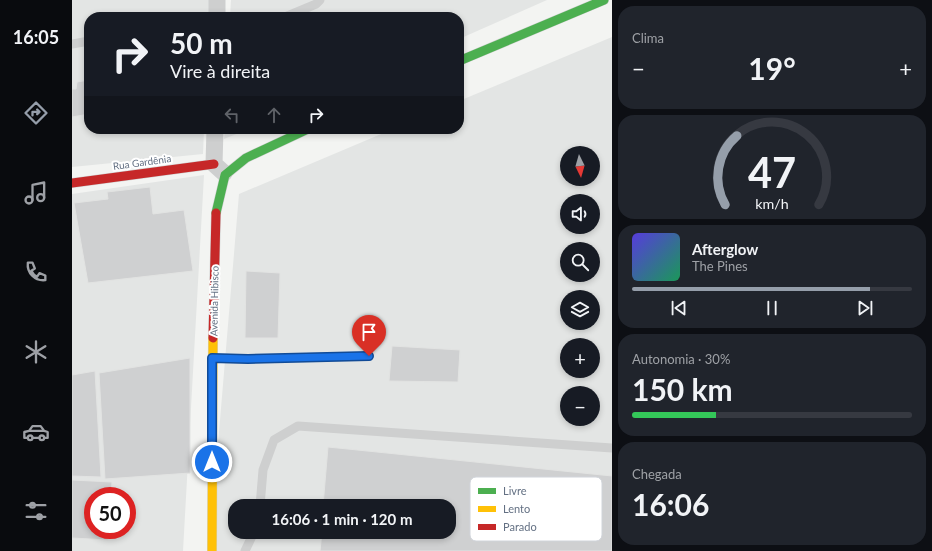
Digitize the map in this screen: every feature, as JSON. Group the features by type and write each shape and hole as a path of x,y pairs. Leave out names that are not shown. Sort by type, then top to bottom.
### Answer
{"main road":[{"path":"464,59 604,0"},
{"path":"220,169 297,134"},
{"name":"Rua Gardênia","path":"72,183 220,169"},
{"name":"Avenida Hibisco","path":"212,551 212,358 216,215 220,169"}],"street":[{"path":"217,0 217,12"},
{"name":"Avenida Hibisco","path":"216,134 220,169"}],"lane":[{"path":"297,12 316,4 320,0"},
{"path":"72,44 84,42"},
{"path":"212,358 248,359 369,356"},
{"path":"261,499 263,470 274,440 298,426 608,448 612,442"},
{"path":"245,551 251,539"}],"shaded area":[{"path":"72,0 209,0 209,12 84,12 84,134 204,134 203,154 72,167"},
{"path":"231,0 547,0 464,37 464,12 230,12"},
{"path":"612,37 612,551 209,551 239,194 381,134 464,134 464,99"},
{"path":"224,134 236,134 224,139"},
{"path":"204,175 183,551 72,551 72,194"}],"building":[{"path":"84,81 84,115 72,117 72,89 76,89 77,82"},
{"path":"150,187 153,214 184,210 193,271 88,283 74,203 108,199 107,192"},
{"path":"246,271 280,273 278,338 245,338"},
{"path":"392,346 460,350 458,382 389,381"},
{"path":"190,358 190,473 105,479 99,373"},
{"path":"95,371 101,477 72,476 72,375"},
{"path":"328,447 612,476 612,551 320,551 321,539 456,539 456,499 324,499"},
{"path":"72,480 112,482 112,487 84,487 84,539 72,538"}],"traffic: fast":[{"path":"464,59 604,0"},
{"path":"216,213 225,175 246,158 297,134"}],"traffic: slow":[{"path":"212,551 213,338"}],"traffic: jam":[{"path":"72,183 214,164"},
{"path":"213,338 216,213"}],"route":[{"path":"212,462 212,358 248,359 369,356"}]}
